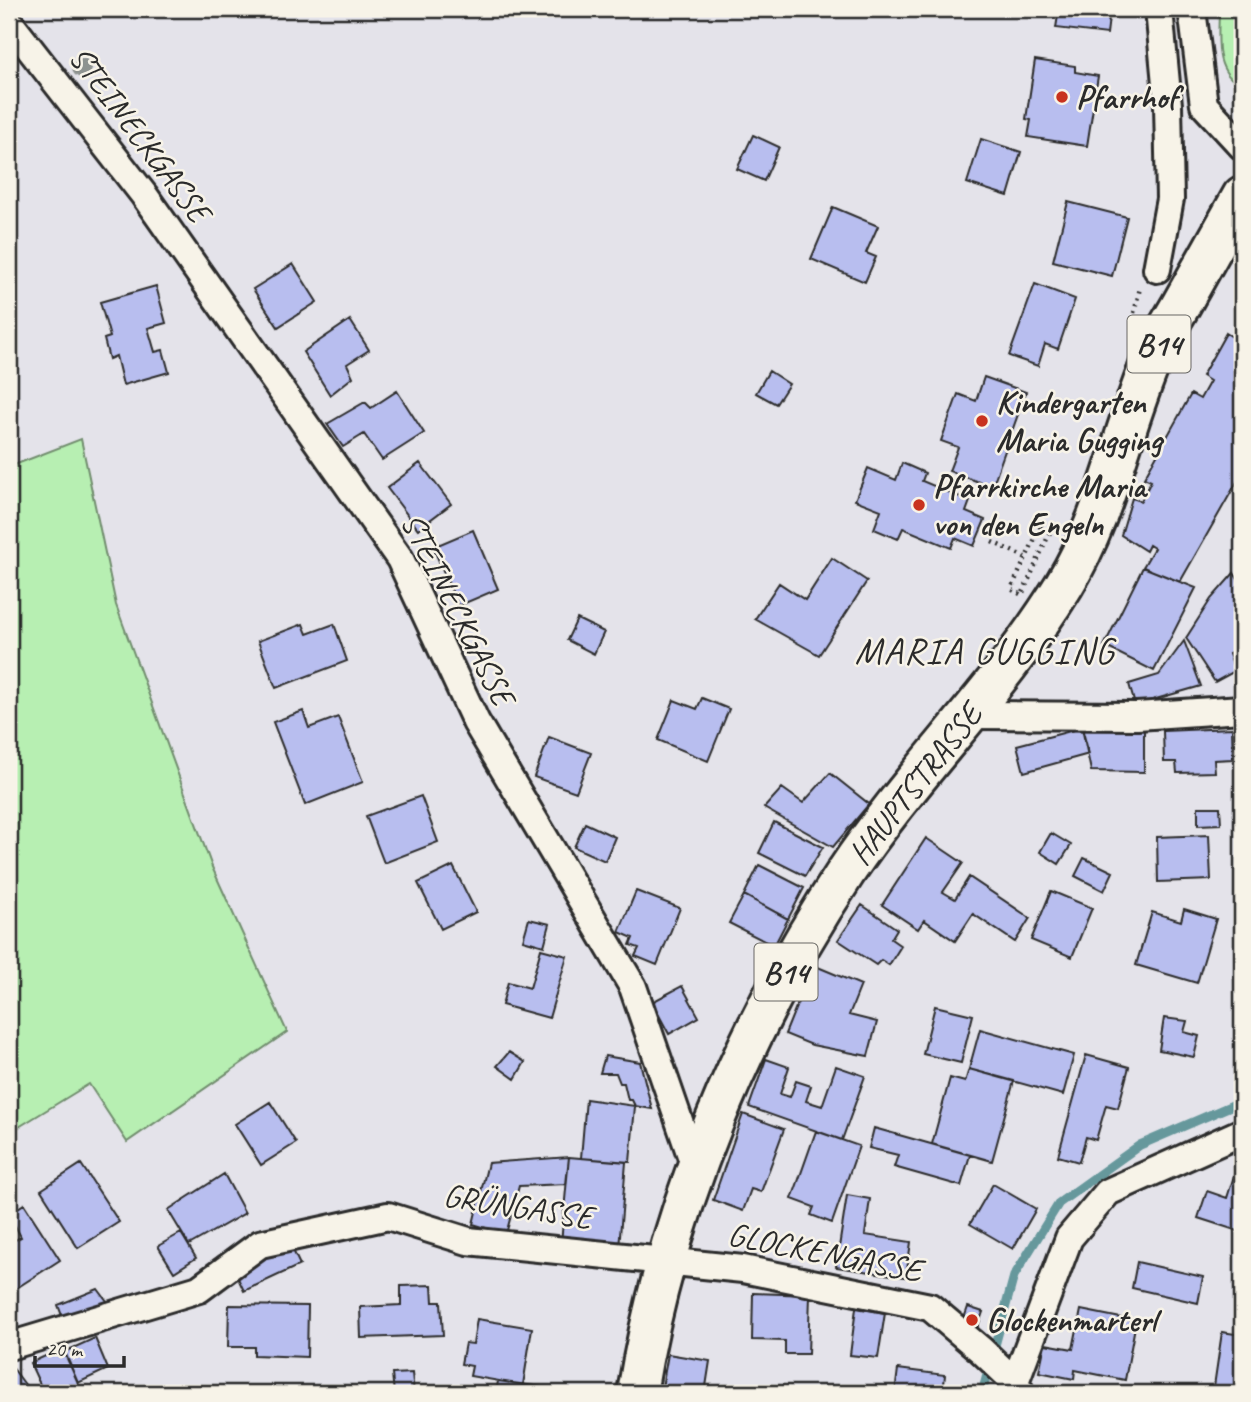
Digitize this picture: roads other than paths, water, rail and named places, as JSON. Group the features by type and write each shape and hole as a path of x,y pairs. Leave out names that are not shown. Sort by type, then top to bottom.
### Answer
{"main road":[{"name":"HAUPTSTRASSE","path":"637,1393 665,1261 696,1170 777,987 847,871 967,715 1006,671 1067,580 1103,503 1153,355 1242,196"}],"street":[{"path":"1157,269 1170,199 1168,105 1159,9"},
{"path":"1192,9 1204,105 1242,146"},
{"name":"STEINECKGASSE","path":"9,22 144,195 400,559 476,722 632,987 696,1170"},
{"path":"1168,105 1204,105"},
{"path":"967,715 1137,716 1242,709"},
{"path":"1013,1383 1069,1238 1108,1192 1242,1132"},
{"name":"GRÜNGASSE","path":"9,1346 199,1289 260,1244 388,1216 468,1241 665,1261"},
{"name":"GLOCKENGASSE","path":"665,1261 743,1269 930,1307 981,1350 1013,1383"}],"waterway":[{"path":"982,1393 1014,1276 1059,1203 1140,1145 1242,1101"}],"place":[{"name":"Pfarrhof","path":"1062,97"},
{"name":"Kindergarten Maria Gugging","path":"982,421"},
{"name":"Pfarrkirche Maria von den Engeln","path":"919,505"},
{"name":"Glockenmarterl","path":"972,1320"}],"district":[{"name":"MARIA GUGGING","path":"985,650"}]}
